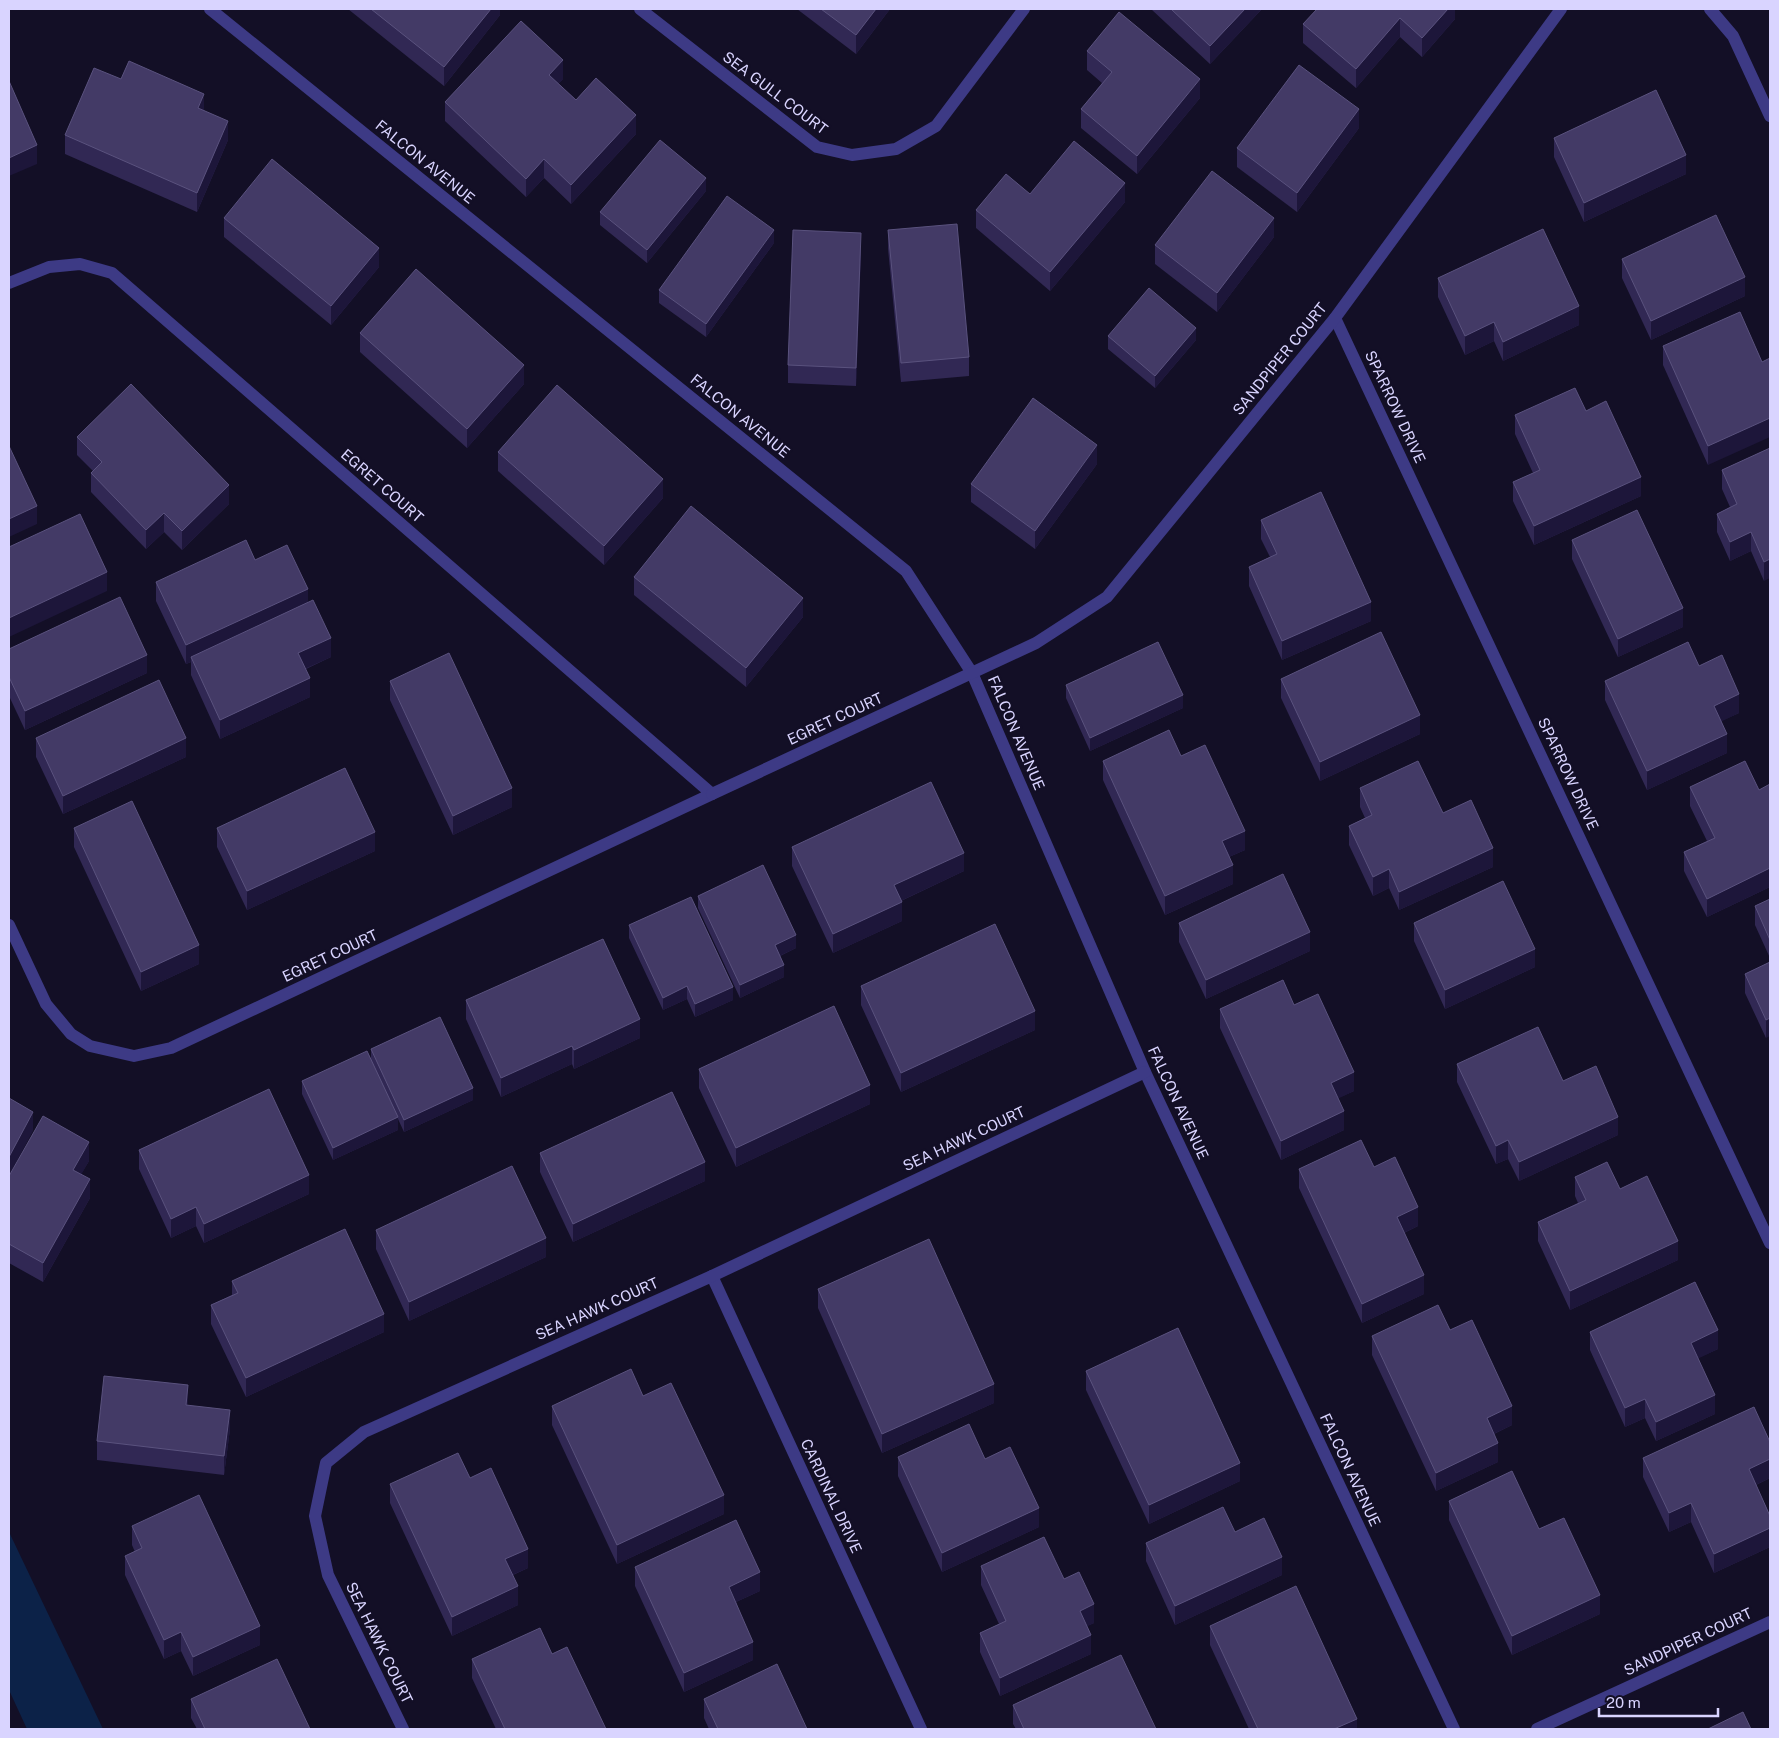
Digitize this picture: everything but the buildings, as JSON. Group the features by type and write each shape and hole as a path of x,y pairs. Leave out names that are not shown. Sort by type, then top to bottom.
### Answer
{"street":[{"name":"FALCON AVENUE","path":"210,9 906,571 972,673 1145,1072 1454,1729"},
{"name":"SEA GULL COURT","path":"640,9 817,147 852,155 896,149 936,126 1024,9"},
{"name":"SANDPIPER COURT","path":"972,673 1036,643 1107,597 1335,318 1561,9"},
{"path":"1710,9 1733,36 1770,116"},
{"name":"EGRET COURT","path":"9,283 49,267 57,266 80,264 112,273 712,794"},
{"name":"SPARROW DRIVE","path":"1335,318 1770,1243"},
{"name":"EGRET COURT","path":"9,925 46,1004 71,1034 90,1046 134,1056 171,1048 972,673"},
{"name":"SEA HAWK COURT","path":"403,1729 328,1575 315,1516 326,1463 364,1432 712,1276 1145,1072"},
{"name":"CARDINAL DRIVE","path":"712,1276 921,1729"},
{"name":"SANDPIPER COURT","path":"1537,1729 1770,1622"}],"water":[{"path":"9,1532 103,1729 27,1729 9,1690"}]}
